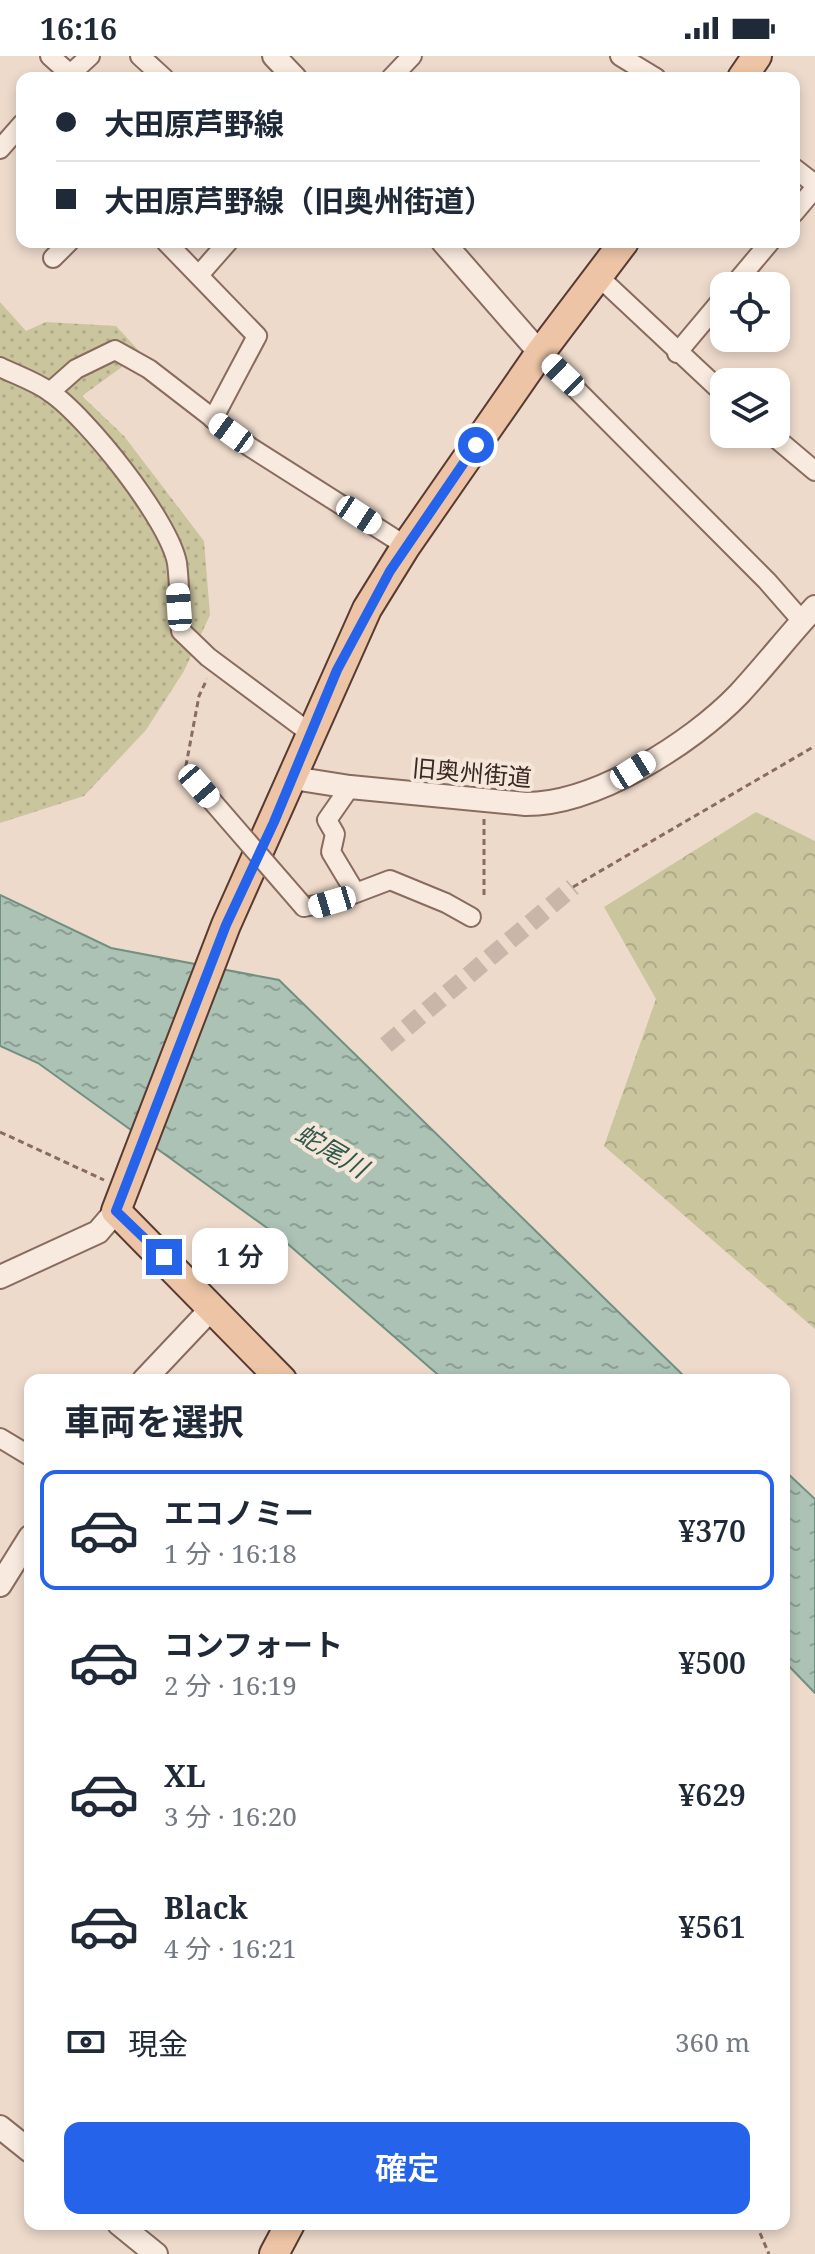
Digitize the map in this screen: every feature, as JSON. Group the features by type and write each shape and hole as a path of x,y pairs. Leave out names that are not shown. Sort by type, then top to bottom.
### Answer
{"main road":[{"path":"276,1374 212,1308 124,1194 226,925 367,609 406,546 540,353 620,248"},
{"path":"274,2254 287,2230"}],"street":[{"path":"50,56 64,72"},
{"path":"72,72 90,56"},
{"path":"140,56 157,72"},
{"path":"274,56 289,72"},
{"path":"397,72 412,56"},
{"path":"620,56 646,72"},
{"path":"0,149 16,131"},
{"path":"800,205 815,186"},
{"path":"53,258 63,248"},
{"path":"172,248 257,336 213,419"},
{"path":"199,275 223,248"},
{"path":"448,248 540,353 767,581 808,614"},
{"path":"745,272 765,248"},
{"path":"599,277 636,308 677,353 710,382"},
{"path":"677,353 710,314"},
{"path":"50,392 76,369 115,350 149,369 213,419 406,546"},
{"path":"0,367 50,392 118,464 159,522 177,562 181,631 208,657 310,733"},
{"path":"788,448 815,471"},
{"name":"旧奥州街道","path":"293,778 350,787 551,804 578,798 680,741 737,696 808,614"},
{"path":"199,786 304,907 316,907 390,880 434,897 471,917"},
{"path":"350,787 327,820 335,834 331,852 355,892"},
{"path":"0,1277 89,1237 108,1223 124,1194"},
{"path":"150,1374 212,1308"},
{"path":"0,1438 24,1452"},
{"path":"0,1585 24,1547"},
{"path":"0,2127 24,2146"},
{"path":"126,2230 156,2254"}],"path":[{"path":"199,786 189,791 184,773 199,696 210,673 208,657"},
{"path":"573,887 815,746"},
{"path":"484,895 485,799"},
{"path":"0,1132 124,1194"},
{"path":"759,2230 769,2254"}],"green space":[{"path":"0,302 26,331 46,322 116,326 141,353 82,396 124,436 204,541 210,615 184,671 146,730 84,796 0,823"},
{"path":"756,812 815,841 815,1329 604,1146 656,999 604,907"}],"water":[{"name":"蛇尾川","path":"0,895 111,948 279,980 682,1374 437,1374 281,1238 38,1063 0,1046"},
{"path":"790,1476 815,1499 815,1693 790,1667"}],"tunnel":[{"path":"386,1045 573,887"}],"route":[{"path":"164,1257 116,1211 226,925 274,822 337,670 390,571 476,445"}]}
